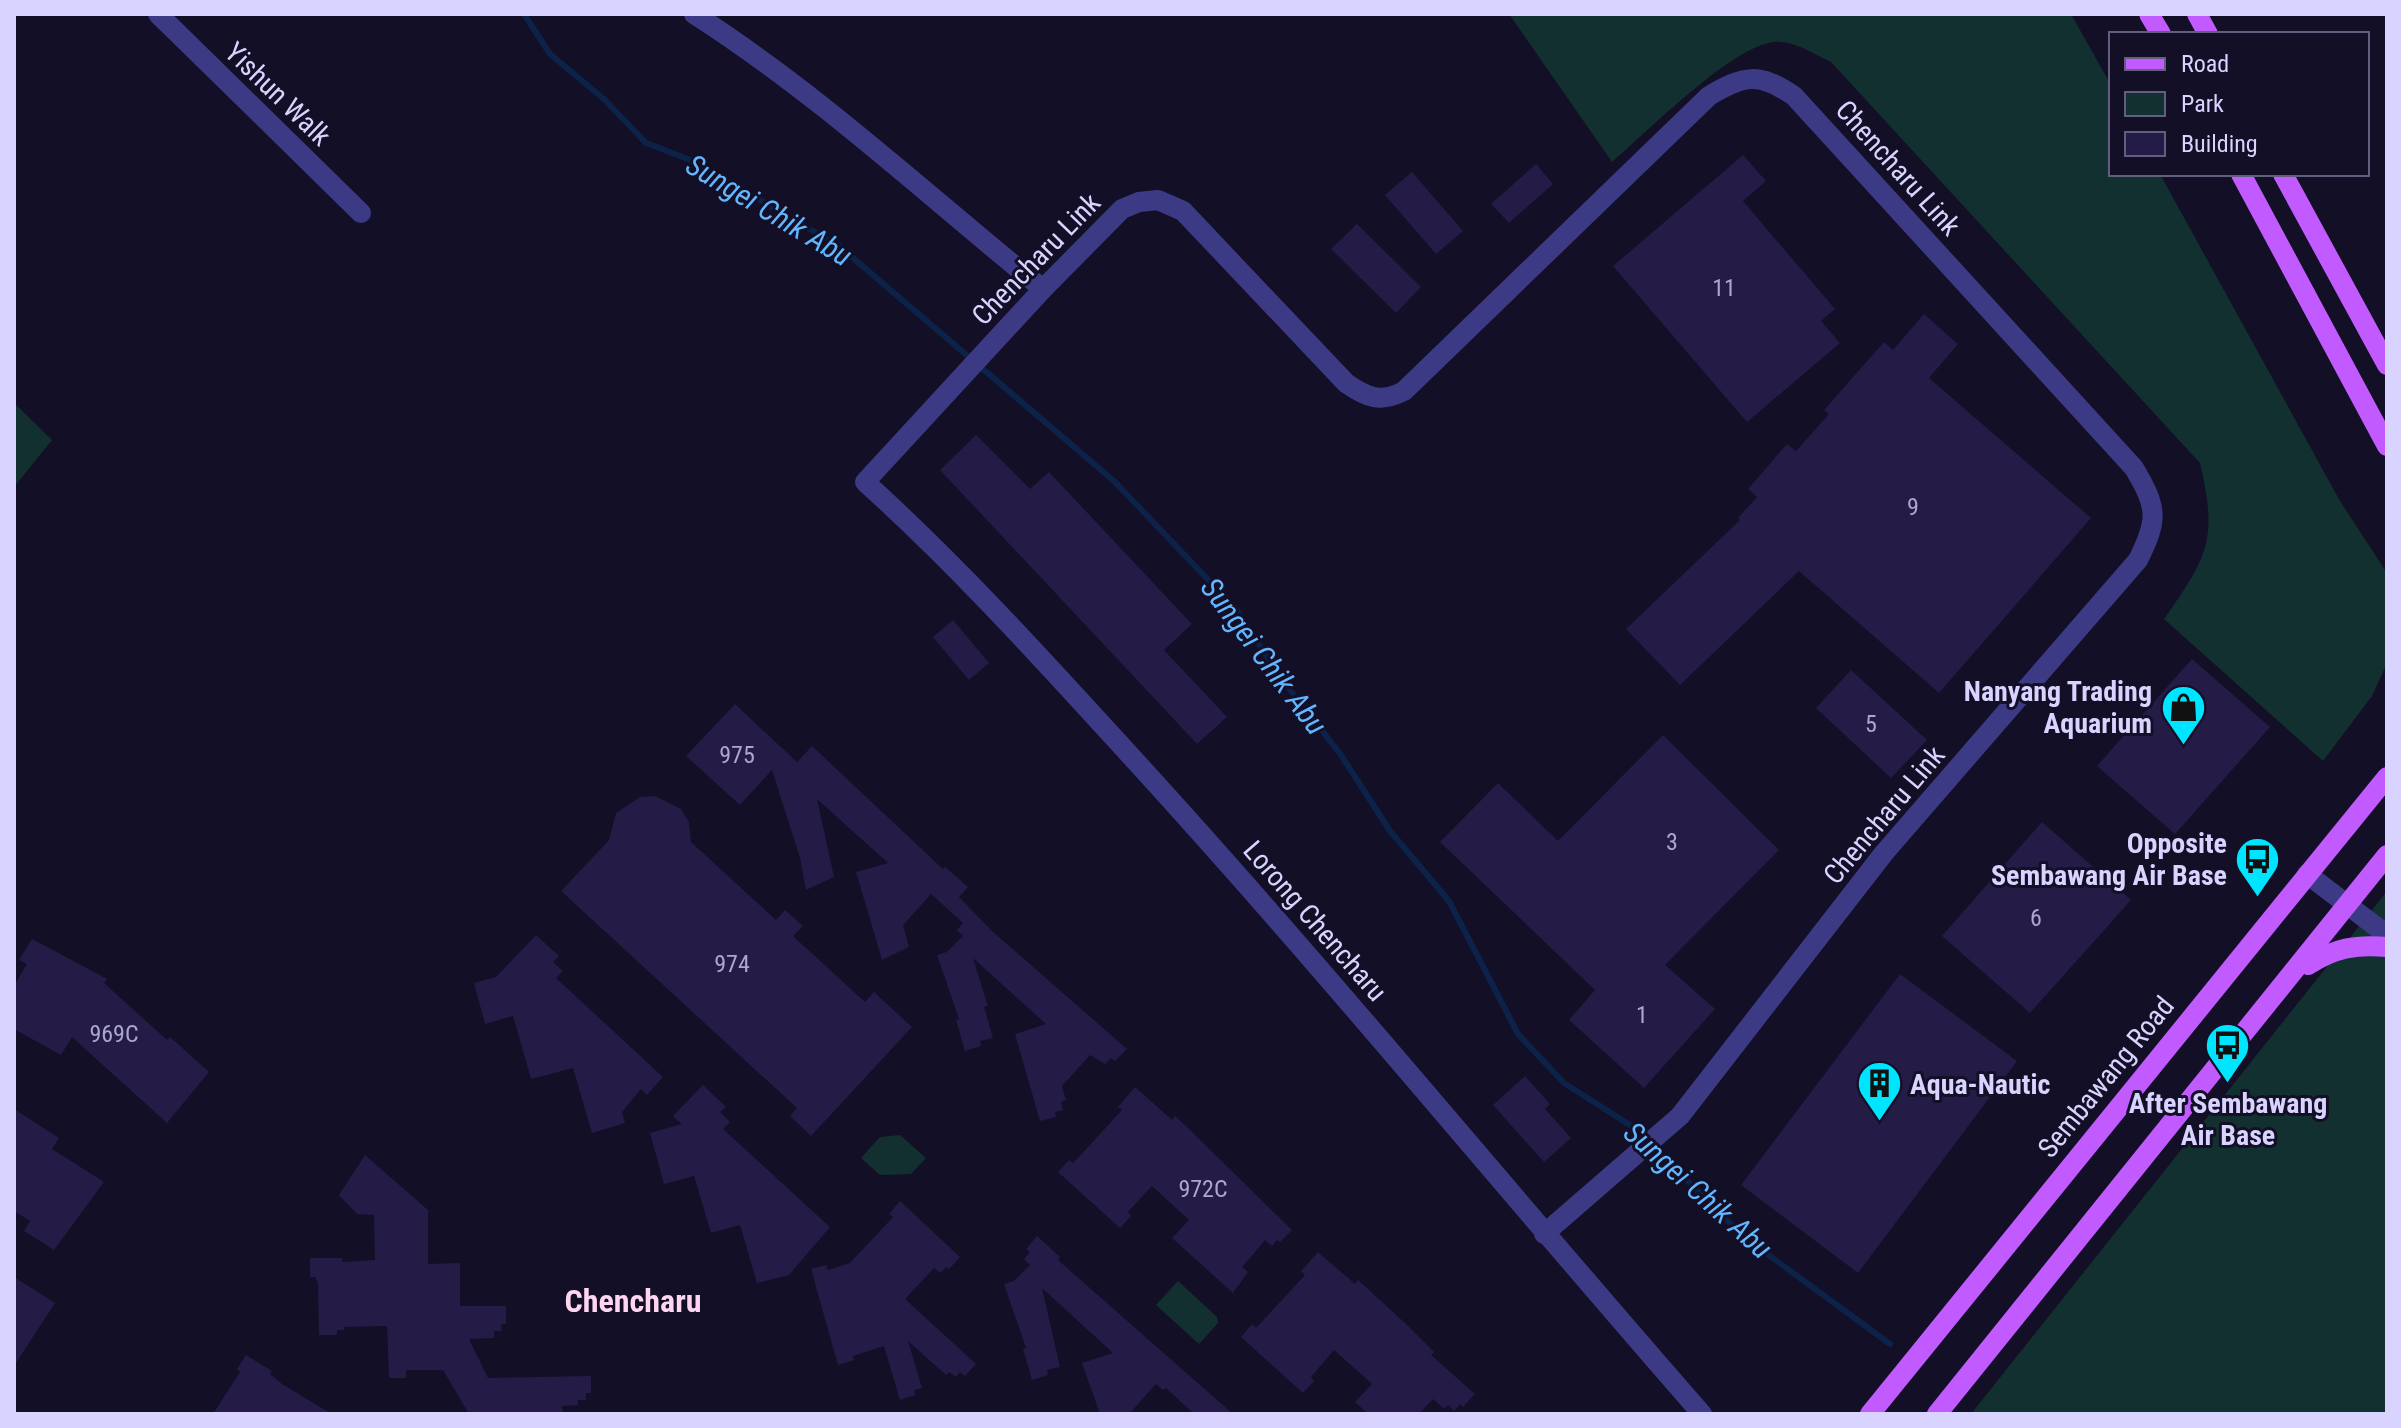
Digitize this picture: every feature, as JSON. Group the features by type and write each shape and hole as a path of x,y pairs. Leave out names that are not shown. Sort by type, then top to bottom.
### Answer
{"main road":[{"path":"2149,14 2160,32"},
{"path":"2197,14 2207,32"},
{"path":"2242,176 2387,446"},
{"path":"2284,176 2387,365"},
{"name":"Sembawang Road","path":"1870,1414 2387,777"},
{"path":"1937,1414 2387,855"},
{"path":"2295,972 2329,952 2343,948 2356,945 2387,947"}],"street":[{"name":"Yishun Walk","path":"158,14 361,213"},
{"path":"694,14 732,39 858,135 1043,289"},
{"name":"Chencharu Link","path":"865,482 1043,289 1122,209 1139,202 1170,204 1183,211 1346,383 1376,399 1391,397 1404,391 1709,96 1734,81 1753,78 1773,82 1794,96 2134,468 2153,500 2154,520 2138,560 1884,853 1671,1126 1544,1234"},
{"name":"Lorong Chencharu","path":"865,482 974,585 1244,880 1544,1234 1702,1414"},
{"path":"2307,874 2387,935"}],"green space":[{"path":"1509,14 2071,14 2109,81 2109,176 2161,176 2340,501 2387,573 2387,663 2372,696 2323,761 2164,619 2191,579 2205,546 2208,511 2200,463 1831,62 1789,43 1774,42 1756,47 1713,74 1612,162"},
{"path":"14,403 52,440 14,487"},
{"path":"2387,891 2387,1414 1971,1414"},
{"path":"900,1135 926,1158 911,1174 880,1175 861,1158 880,1137"},
{"path":"1178,1281 1217,1317 1218,1323 1199,1344 1156,1305"}],"building":[{"path":"1743,155 1766,181 1743,201 1835,309 1821,321 1840,343 1747,422 1613,266"},
{"path":"1536,164 1553,184 1509,223 1491,204"},
{"path":"1412,172 1463,231 1436,254 1385,195"},
{"path":"1357,224 1421,287 1396,313 1331,249"},
{"path":"1924,314 1958,344 1929,378 2091,518 1939,693 1799,571 1680,685 1626,629 1740,520 1738,518 1757,497 1748,489 1787,444 1796,451 1829,414 1824,410 1884,342 1893,350"},
{"path":"976,435 1030,489 1049,472 1192,624 1164,650 1227,717 1197,744 940,470"},
{"path":"953,620 989,663 969,680 933,637"},
{"path":"2192,659 2270,727 2175,834 2097,766"},
{"path":"1851,670 1927,740 1891,778 1816,708"},
{"path":"735,704 797,762 812,746 943,869 945,867 968,887 959,897 992,931 1127,1049 1115,1061 1111,1058 1105,1064 1090,1055 1062,1086 1066,1100 1061,1102 1063,1110 1055,1112 1056,1117 1040,1121 1015,1034 1046,1024 973,958 988,1006 984,1007 993,1038 980,1041 981,1046 965,1051 956,1020 959,1019 937,955 947,952 963,936 957,930 963,923 931,894 903,925 909,947 882,960 856,872 888,863 817,799 834,877 806,890 800,858 772,770 740,805 686,756"},
{"path":"1663,735 1779,850 1665,965 1715,1009 1644,1088 1569,1020 1595,990 1440,842 1498,783 1558,841"},
{"path":"655,796 681,809 689,822 691,842 776,920 785,910 803,926 793,936 865,1002 874,992 912,1027 811,1136 790,1116 797,1108 561,891 609,840 616,813 640,797"},
{"path":"2042,822 2131,900 2030,1013 1942,936"},
{"path":"536,935 559,956 553,962 563,971 556,978 663,1077 647,1095 641,1089 622,1112 625,1123 592,1133 573,1068 531,1079 513,1016 485,1024 474,983 496,977"},
{"path":"32,939 107,979 104,983 167,1040 170,1037 209,1072 167,1123 72,1037 61,1055 14,1029 14,986 27,964 19,960"},
{"name":"Aqua-Nautic","path":"1900,974 2017,1061 1858,1273 1741,1185"},
{"path":"1525,1076 1550,1104 1545,1109 1571,1138 1544,1162 1493,1105"},
{"path":"703,1085 726,1107 720,1112 730,1122 723,1129 830,1227 789,1275 757,1283 740,1225 711,1233 694,1176 664,1184 650,1133 682,1124 673,1116"},
{"path":"1135,1087 1172,1120 1175,1116 1292,1230 1272,1246 1265,1240 1242,1267 1248,1272 1233,1293 1172,1238 1189,1220 1152,1186 1128,1212 1131,1216 1120,1228 1058,1172 1069,1160 1073,1163 1122,1110 1118,1107"},
{"path":"14,1109 59,1138 52,1149 104,1182 54,1250 24,1231 30,1221 14,1211"},
{"path":"365,1155 428,1210 428,1264 460,1263 460,1306 506,1306 506,1324 501,1324 502,1331 494,1331 494,1338 469,1339 488,1378 591,1376 591,1393 586,1393 586,1400 578,1400 578,1405 562,1406 563,1414 469,1414 443,1370 406,1370 406,1378 389,1378 387,1326 344,1327 344,1330 337,1330 337,1335 319,1335 318,1283 315,1277 310,1277 310,1258 342,1258 342,1262 375,1260 374,1215 357,1214 339,1195"},
{"path":"900,1201 960,1257 949,1269 946,1267 940,1273 934,1268 905,1299 976,1364 965,1376 960,1372 956,1377 949,1372 946,1375 908,1341 922,1388 914,1390 915,1395 900,1400 884,1346 853,1356 854,1360 838,1365 811,1269 826,1265 828,1270 850,1263 893,1217 889,1214"},
{"path":"1037,1236 1060,1257 1058,1260 1233,1414 1194,1414 1166,1388 1163,1390 1156,1384 1129,1414 1100,1414 1082,1363 1113,1353 1042,1288 1060,1367 1047,1370 1048,1375 1032,1380 1023,1349 1026,1348 1004,1284 1014,1281 1030,1265 1024,1259 1030,1252 1026,1249"},
{"path":"1318,1252 1355,1284 1358,1280 1434,1352 1431,1355 1475,1394 1463,1407 1460,1404 1454,1411 1448,1405 1444,1409 1433,1399 1419,1414 1368,1414 1355,1402 1372,1384 1334,1350 1311,1377 1314,1381 1303,1393 1241,1337 1252,1324 1256,1328 1305,1275 1301,1271"},
{"path":"14,1277 55,1303 14,1366"},
{"path":"246,1355 272,1371 270,1374 282,1384 332,1414 213,1414 240,1372 237,1369"}],"waterway":[{"name":"Sungei Chik Abu","path":"524,14 550,54 605,100 646,143 693,161 839,246 1114,481 1237,610 1279,676 1341,755 1390,831 1449,901 1518,1034 1564,1083 1633,1127 1744,1237 1890,1344"}],"place":[{"name":"Nanyang Trading Aquarium","path":"2183,746"},
{"name":"Opposite Sembawang Air Base","path":"2258,898"},
{"name":"After Sembawang Air Base","path":"2228,1085"},
{"name":"Aqua-Nautic","path":"1879,1123"}],"district":[{"name":"Chencharu","path":"633,1301"}]}
